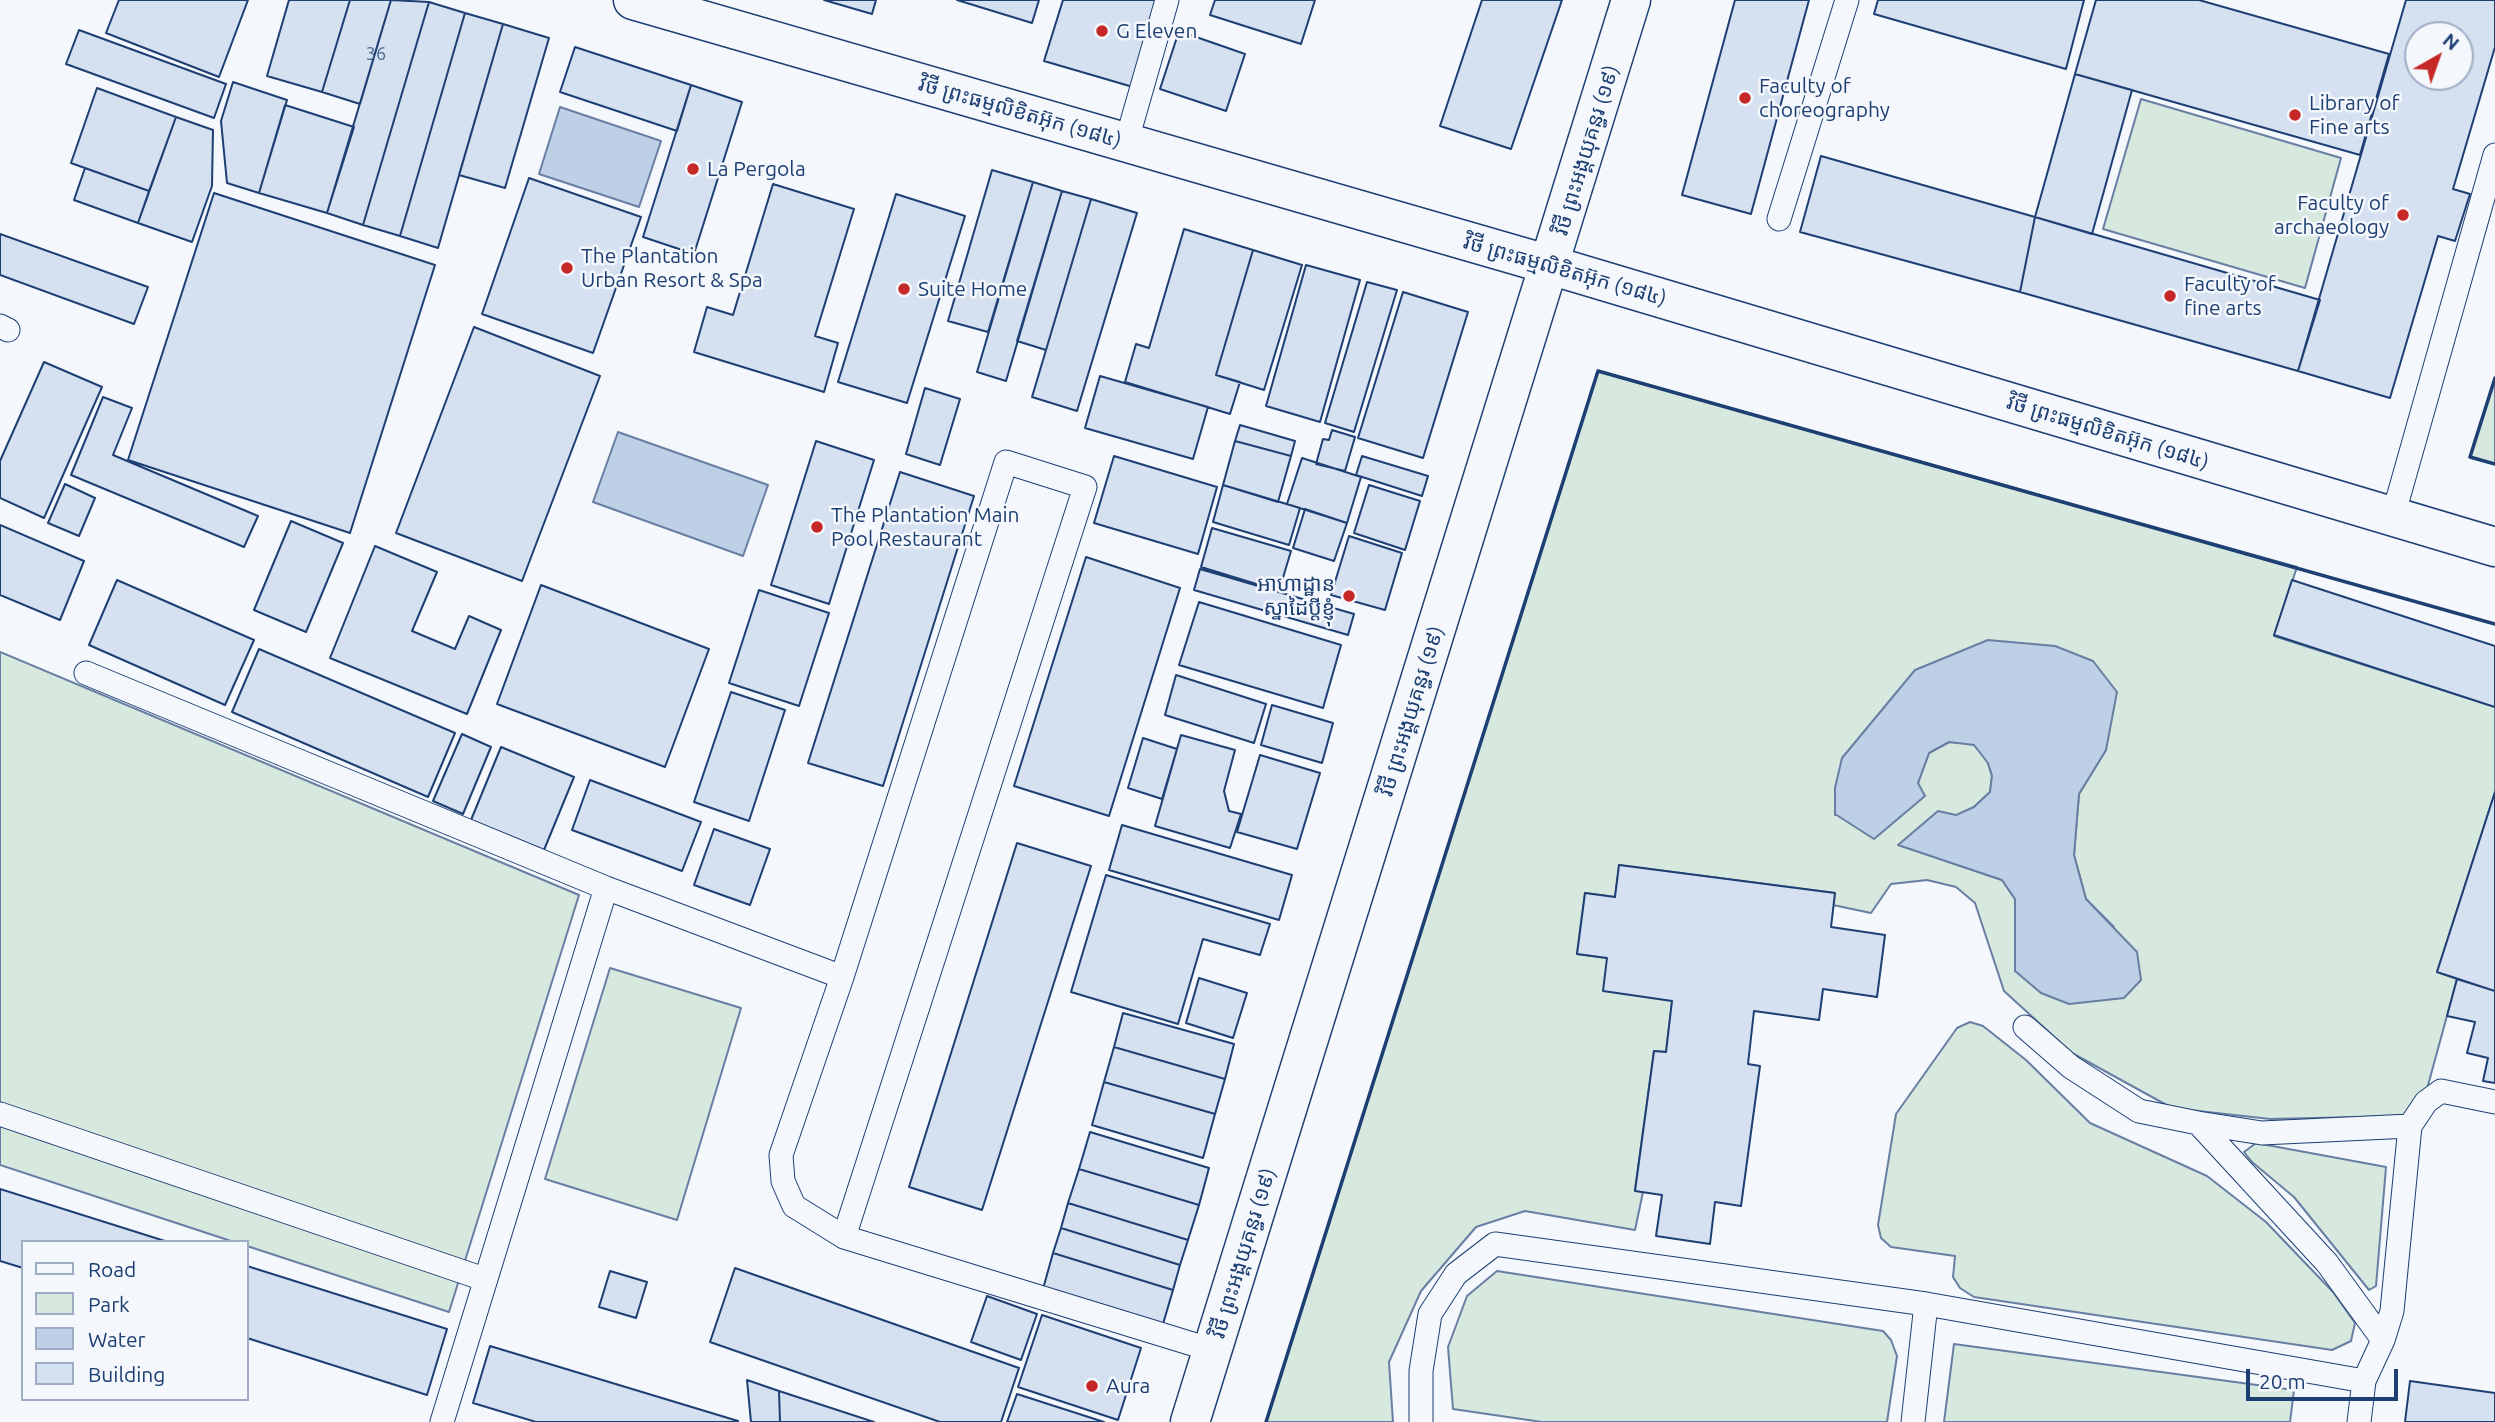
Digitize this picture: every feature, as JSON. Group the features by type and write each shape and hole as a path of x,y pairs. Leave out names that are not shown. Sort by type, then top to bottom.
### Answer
{"street":[{"name":"វិថី ព្រះធម្មលិខិតអ៊ុក (១៨៤)","path":"633,0 704,10 1126,143 1550,265 2495,547"},
{"name":"វិថី ព្រះអង្គយុគន្ធរ (១៩)","path":"1190,1422 1631,0"}],"lane":[{"path":"1126,143 1167,0"},
{"path":"1779,219 1847,0"},
{"path":"2393,516 2495,155"},
{"path":"844,1237 1085,487 1006,462 842,976 781,1155 783,1181 794,1206 844,1237 1212,1350"},
{"path":"86,673 606,888 842,976"},
{"path":"442,1422 606,888"},
{"path":"2025,1027 2071,1067 2139,1111 2262,1133 2410,1126"},
{"path":"2359,1422 2364,1381 2383,1340 2392,1311 2410,1126 2426,1102 2441,1091 2495,1102"},
{"path":"0,1114 484,1279"},
{"path":"2198,1123 2327,1263 2383,1340"},
{"path":"1421,1422 1421,1371 1430,1314 1456,1274 1495,1244 1926,1304 2364,1381"},
{"path":"1913,1422 1926,1304"}],"green space":[{"path":"2141,99 2341,158 2305,288 2103,229"},
{"path":"1598,371 2297,567 2274,636 2495,707 2495,792 2437,972 2457,979 2427,1089 2403,1116 2270,1119 2172,1108 2072,1053 2004,991 1975,903 1956,887 1927,880 1891,884 1871,913 1833,905 1835,893 1619,865 1615,897 1585,893 1577,954 1607,958 1672,1001 1666,1052 1654,1051 1635,1190 1643,1192 1635,1230 1525,1211 1476,1227 1421,1291 1389,1362 1393,1422 1266,1422","holes":["2055,646 2106,750 2079,794 2074,855 2086,899 2114,927 2015,971 2015,899 2002,880 1899,845 1974,807 1990,792 1992,776 1988,763 1974,744 1949,742 1929,753 1918,783 1835,815"]},
{"path":"2495,378 2495,464 2470,457"},
{"path":"0,652 579,895 449,1312 248,1246 248,1240 228,1240 0,1165"},
{"path":"610,968 741,1008 677,1220 545,1179"},
{"path":"1970,1022 1983,1026 2026,1060 2090,1123 2207,1176 2266,1222 2333,1292 2355,1323 2351,1341 2332,1350 1974,1297 1960,1288 1953,1277 1955,1256 1891,1247 1881,1238 1878,1225 1896,1114 1957,1028"},
{"path":"2256,1143 2386,1167 2376,1286 2369,1290 2294,1197 2252,1162 2244,1152"},
{"path":"1497,1271 1883,1331 1891,1340 1897,1356 1887,1422 1542,1422 1453,1409 1448,1347 1467,1296"},
{"path":"1954,1344 2294,1390 2290,1422 1944,1422"}],"water":[{"path":"560,107 661,141 639,207 539,174"},
{"path":"618,432 768,485 743,556 593,502"},
{"path":"1988,640 2055,646 2093,661 2117,692 2106,750 2079,794 2074,855 2086,899 2137,952 2141,980 2124,998 2069,1004 2041,993 2015,971 2015,899 2002,880 1898,845 1938,811 1956,815 1974,807 1990,792 1992,776 1988,763 1974,745 1949,742 1929,753 1918,783 1925,796 1874,839 1835,814 1835,788 1842,758 1915,670"}],"building":[{"path":"119,0 248,0 219,77 106,33"},
{"path":"289,0 350,0 322,92 267,76"},
{"path":"350,0 391,0 360,104 322,92"},
{"path":"391,0 429,2 363,225 327,213"},
{"path":"824,0 876,0 872,14"},
{"path":"957,0 1039,0 1032,23"},
{"name":"G Eleven","path":"1063,0 1159,0 1133,87 1044,61"},
{"path":"1215,0 1315,0 1301,44 1210,15"},
{"path":"1482,0 1562,0 1511,149 1440,126"},
{"name":"Faculty of choreography","path":"1735,0 1809,0 1751,214 1682,195"},
{"path":"1878,0 2084,0 2066,69 1874,14"},
{"name":"Library of Fine arts","path":"2096,0 2199,0 2389,54 2360,155 2075,74"},
{"name":"Faculty of archaeology","path":"2406,0 2495,0 2495,47 2453,189 2470,194 2455,241 2438,236 2390,398 2298,371"},
{"path":"429,2 465,13 400,236 363,225"},
{"path":"465,13 503,24 438,248 400,236"},
{"path":"503,24 549,38 505,188 459,175"},
{"path":"79,30 226,84 214,118 66,64"},
{"path":"1179,31 1245,54 1226,111 1160,89"},
{"path":"575,47 691,85 677,131 560,92"},
{"path":"2075,74 2132,90 2092,234 2035,217"},
{"path":"233,82 287,100 259,193 227,183 221,121"},
{"path":"691,85 742,102 694,254 643,237"},
{"path":"97,88 176,117 149,191 71,163"},
{"path":"285,105 354,127 327,213 259,193"},
{"path":"176,117 213,130 212,186 192,242 138,223"},
{"path":"1821,156 2035,217 2020,292 1800,232"},
{"path":"85,168 149,191 138,223 74,200"},
{"path":"992,170 1033,182 988,332 948,321"},
{"path":"529,178 641,217 593,353 482,314"},
{"path":"1033,182 1062,191 1006,381 977,372"},
{"path":"773,184 854,209 815,336 838,343 824,392 694,352 707,307 733,315"},
{"path":"1062,191 1091,199 1046,350 1017,341"},
{"path":"214,193 435,265 350,533 128,460"},
{"path":"896,194 965,216 907,403 838,382"},
{"path":"1091,199 1137,213 1077,411 1032,397"},
{"name":"Faculty of fine arts","path":"2035,217 2320,300 2298,371 2020,292"},
{"path":"1184,229 1253,250 1216,375 1240,382 1230,414 1125,382 1136,344 1149,348"},
{"path":"0,234 148,287 134,324 0,275"},
{"path":"1253,250 1302,265 1264,390 1216,375"},
{"path":"1306,265 1360,280 1320,422 1266,406"},
{"path":"1367,282 1397,290 1354,432 1325,423"},
{"path":"1403,292 1468,312 1423,458 1358,438"},
{"path":"474,327 600,376 522,581 396,533"},
{"path":"44,362 102,387 44,518 0,498 0,461"},
{"path":"1100,376 1208,407 1193,459 1085,428"},
{"path":"925,388 960,399 940,465 906,454"},
{"path":"103,397 132,408 113,455 258,516 244,547 71,475"},
{"path":"1240,425 1295,441 1291,456 1235,441"},
{"path":"1332,430 1355,437 1345,471 1316,464 1323,439 1329,440"},
{"path":"816,441 874,460 829,604 771,585"},
{"path":"1235,441 1291,456 1278,502 1223,485"},
{"path":"1114,456 1217,487 1198,554 1094,523"},
{"path":"1362,456 1428,476 1422,496 1356,475"},
{"path":"1302,458 1361,477 1347,523 1287,504"},
{"path":"900,472 974,496 883,786 808,763"},
{"path":"65,484 95,498 79,536 48,523"},
{"path":"1223,485 1300,508 1289,545 1213,522"},
{"path":"1369,485 1420,501 1405,550 1354,533"},
{"path":"1305,509 1347,523 1334,561 1293,548"},
{"path":"291,521 343,543 306,632 254,610"},
{"path":"0,525 84,561 60,620 0,595"},
{"path":"1212,528 1291,551 1279,591 1201,567"},
{"path":"1349,536 1402,553 1385,610 1331,595"},
{"path":"375,546 437,572 412,631 455,649 469,616 501,630 467,714 330,658"},
{"path":"1086,557 1180,588 1109,816 1014,786"},
{"path":"1200,569 1354,614 1348,635 1194,590"},
{"path":"117,580 254,640 225,705 89,645"},
{"path":"2292,580 2495,646 2495,707 2274,635"},
{"path":"541,585 709,649 665,767 497,704"},
{"path":"759,590 829,613 799,706 729,683"},
{"path":"1199,602 1341,645 1323,708 1179,665"},
{"path":"259,649 455,733 428,797 232,712"},
{"path":"1176,675 1266,704 1254,743 1165,715"},
{"path":"731,692 785,710 749,821 694,802"},
{"path":"1272,705 1333,723 1322,763 1261,745"},
{"path":"462,734 491,747 463,814 433,801"},
{"path":"1181,735 1235,750 1224,791 1229,811 1241,814 1230,848 1155,826"},
{"path":"1143,738 1177,749 1162,799 1128,788"},
{"path":"501,747 574,777 544,850 471,820"},
{"path":"1260,755 1320,773 1297,849 1237,832"},
{"path":"590,780 701,822 682,871 572,830"},
{"path":"2495,792 2495,991 2437,972"},
{"path":"1122,825 1292,875 1279,920 1109,870"},
{"path":"714,829 770,849 750,905 694,885"},
{"path":"1017,843 1091,866 982,1210 909,1187"},
{"path":"1619,865 1835,893 1831,927 1885,935 1877,997 1823,989 1819,1020 1754,1011 1748,1064 1760,1066 1741,1206 1715,1202 1710,1244 1656,1236 1662,1195 1635,1191 1654,1051 1666,1052 1672,1001 1603,991 1607,958 1577,954 1585,893 1615,897"},
{"path":"1106,875 1270,924 1260,955 1203,939 1178,1024 1071,992"},
{"path":"1199,978 1247,993 1233,1038 1186,1023"},
{"path":"2457,979 2495,991 2495,1083 2483,1081 2488,1058 2467,1053 2475,1022 2447,1016"},
{"path":"1123,1013 1234,1044 1225,1079 1114,1047"},
{"path":"1114,1047 1225,1079 1215,1114 1104,1082"},
{"path":"1104,1082 1215,1114 1203,1158 1092,1125"},
{"path":"1090,1132 1209,1168 1199,1205 1079,1169"},
{"path":"1079,1169 1199,1205 1188,1240 1068,1203"},
{"path":"0,1189 162,1240 21,1240 21,1267 0,1261"},
{"path":"1068,1203 1188,1240 1180,1265 1061,1228"},
{"path":"1061,1228 1180,1265 1173,1290 1053,1253"},
{"path":"1053,1253 1173,1290 1163,1324 1043,1289"},
{"path":"248,1266 447,1329 427,1395 248,1338"},
{"path":"735,1268 1019,1368 1001,1422 940,1422 710,1342"},
{"path":"610,1271 647,1282 636,1318 599,1307"},
{"path":"987,1296 1037,1314 1021,1360 971,1342"},
{"path":"1042,1315 1141,1348 1118,1420 1018,1387"},
{"path":"490,1346 738,1422 536,1422 473,1403"},
{"path":"747,1380 779,1391 780,1422 751,1422"},
{"path":"2410,1381 2495,1393 2495,1422 2405,1422"},
{"path":"779,1391 874,1422 780,1422"},
{"path":"1017,1394 1104,1422 1007,1422"}],"wall":[{"path":"1266,1422 1598,371 2495,624"},
{"path":"2495,378 2470,457 2495,464"}],"place":[{"name":"G Eleven","path":"1102,31"},
{"name":"Faculty of choreography","path":"1745,98"},
{"name":"Library of Fine arts","path":"2295,115"},
{"name":"La Pergola","path":"693,169"},
{"name":"Faculty of archaeology","path":"2403,215"},
{"name":"The Plantation Urban Resort & Spa","path":"567,268"},
{"name":"Suite Home","path":"904,289"},
{"name":"Faculty of fine arts","path":"2170,296"},
{"name":"The Plantation Main Pool Restaurant","path":"817,527"},
{"name":"អាហាដ្ឋាន ស្នាដៃប្ដីខ្ញុំ","path":"1349,596"},
{"name":"Aura","path":"1092,1386"}]}
